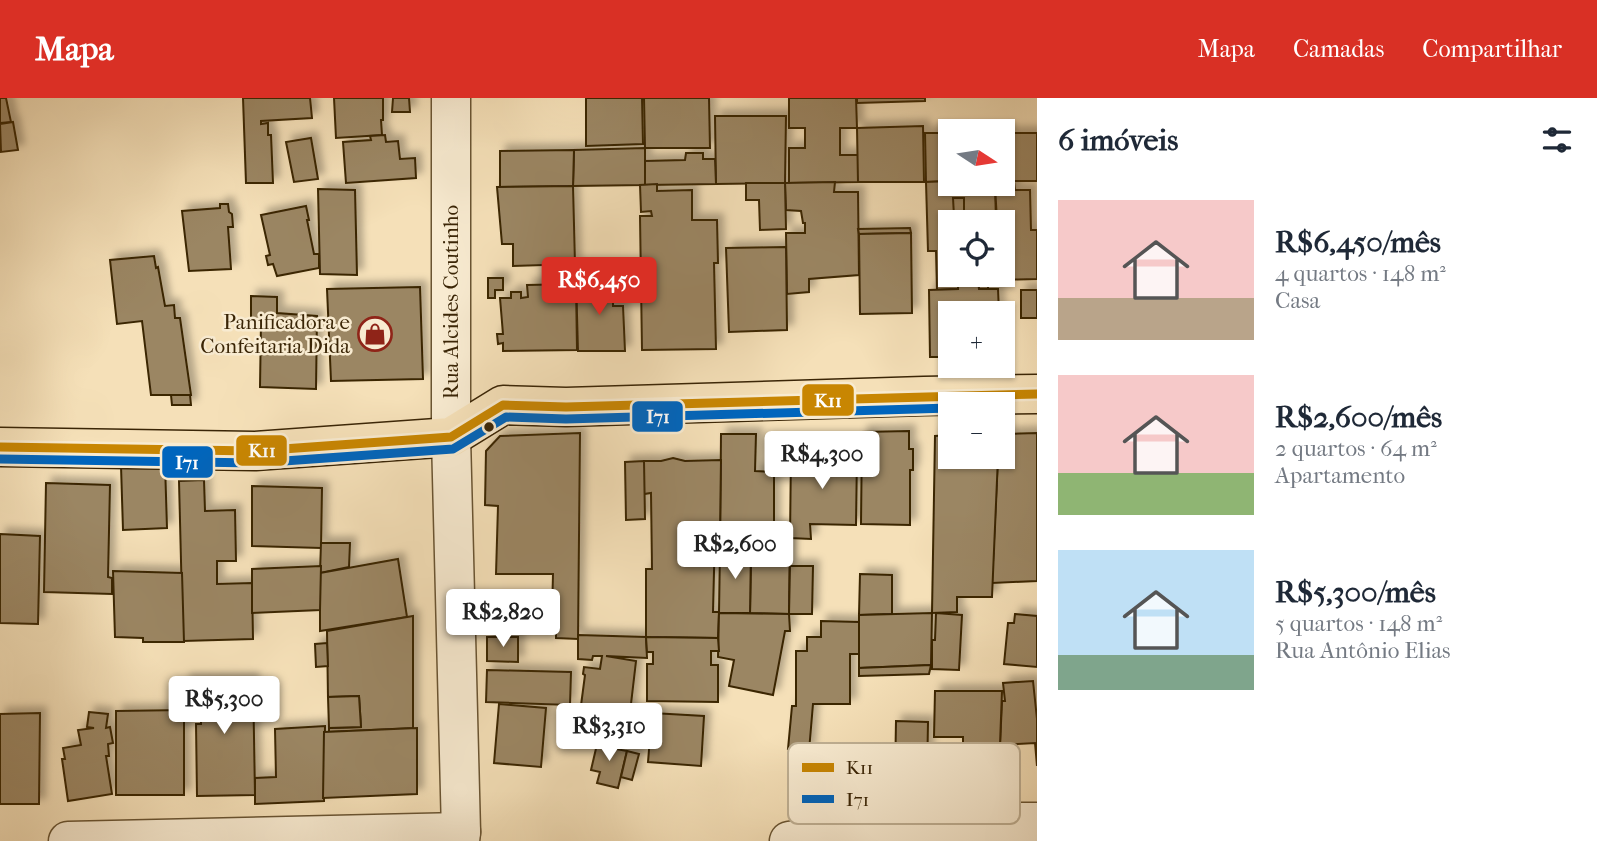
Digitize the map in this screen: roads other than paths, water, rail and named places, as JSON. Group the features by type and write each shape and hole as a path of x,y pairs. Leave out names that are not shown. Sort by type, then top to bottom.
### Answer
{"main road":[{"path":"0,447 255,451 451,438 503,405 566,407 1037,394"}],"street":[{"name":"Rua Alcides Coutinho","path":"451,98 451,438 460,837"},
{"path":"789,841 853,831 963,824"},
{"path":"68,841 460,837"}],"place":[{"name":"Panificadora e Confeitaria Dida","path":"375,334"}]}
